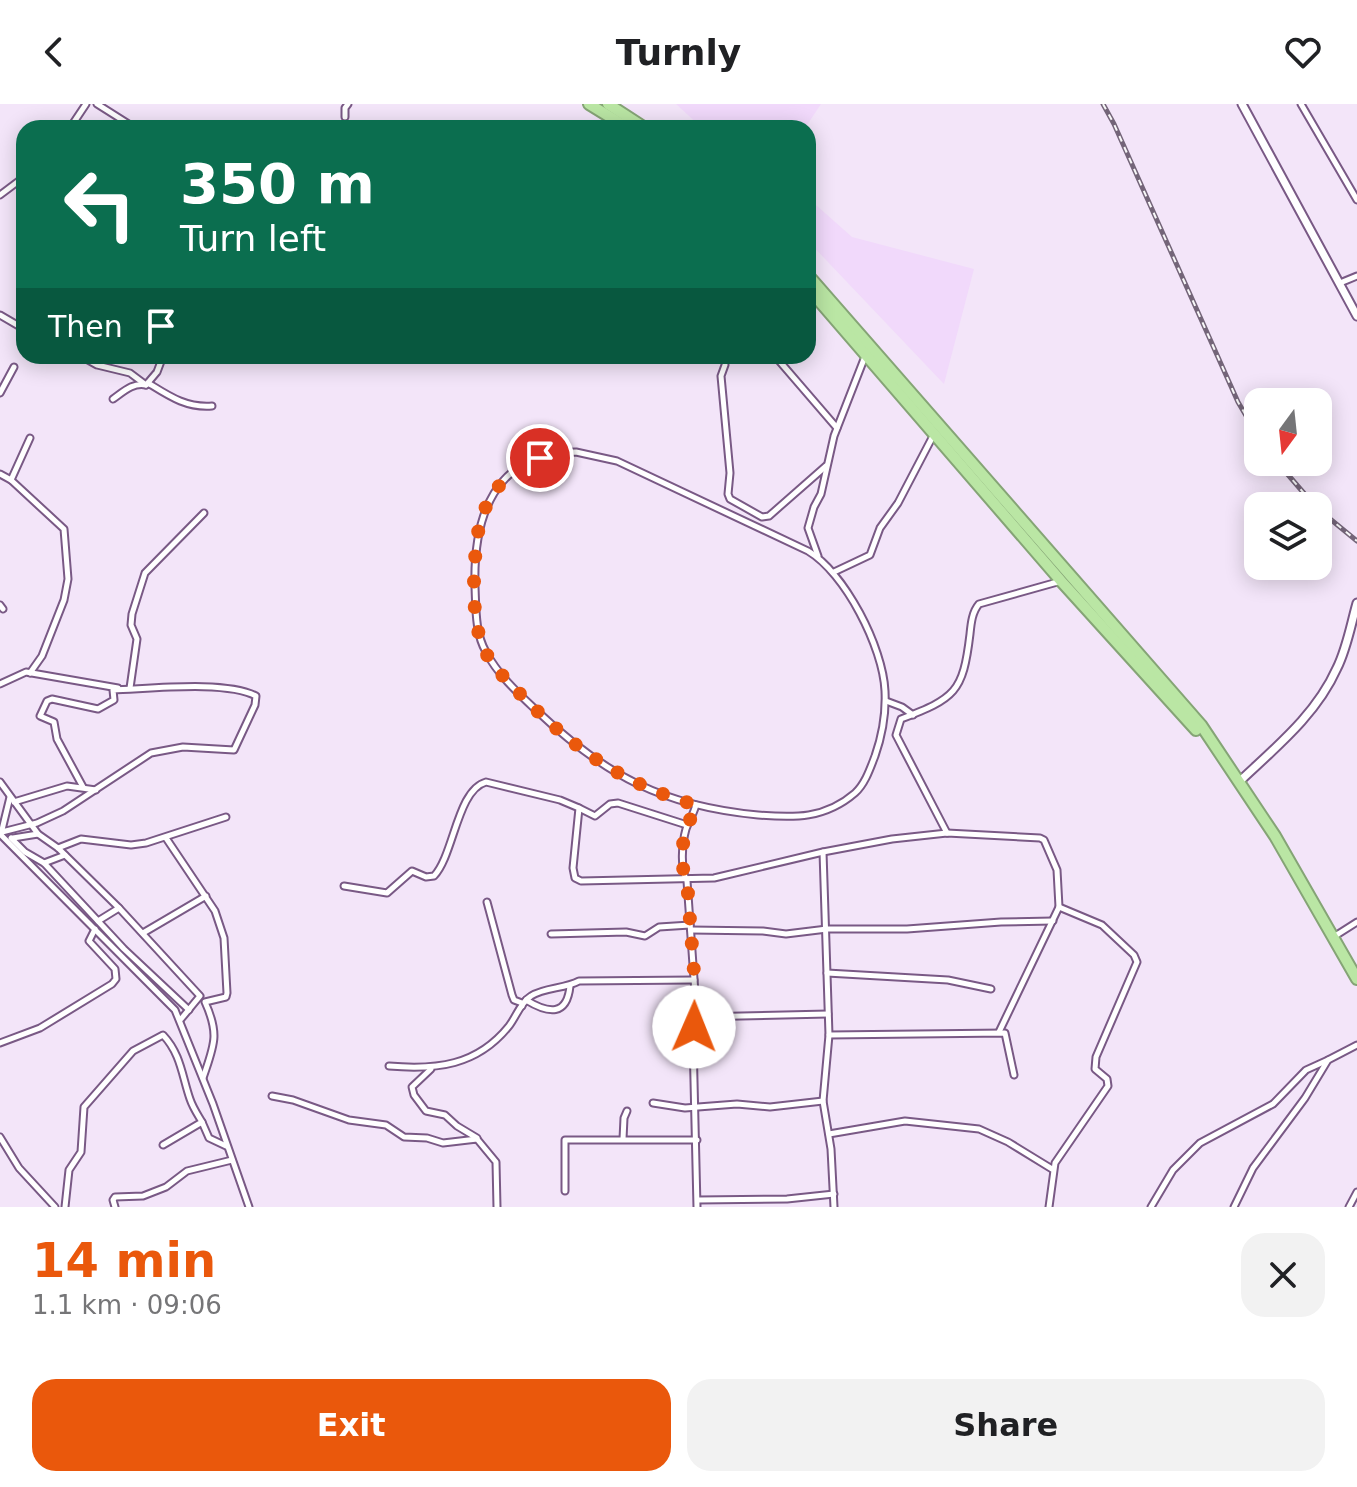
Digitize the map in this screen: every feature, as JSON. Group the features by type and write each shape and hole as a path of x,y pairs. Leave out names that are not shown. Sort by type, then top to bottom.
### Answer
{"highway":[{"path":"589,104 615,120"},
{"path":"608,104 633,120"},
{"path":"816,284 1201,725 1290,860 1356,975"},
{"path":"816,297 1061,581 1218,751"}],"street":[{"path":"97,104 122,120"},
{"path":"345,117 348,104"},
{"path":"1242,104 1357,316"},
{"path":"1301,104 1357,200"},
{"path":"1340,283 1357,276"},
{"path":"818,557 808,528 822,490 837,428 866,353"},
{"path":"95,364 130,373 181,403 197,407 212,406"},
{"path":"147,384 160,364"},
{"path":"782,364 837,428"},
{"path":"725,365 721,376 730,499 762,517 769,516 826,466"},
{"path":"0,393 14,367"},
{"path":"113,399 139,383 147,384"},
{"path":"834,572 870,555 880,528 898,503 935,432"},
{"path":"11,480 30,438"},
{"path":"586,453 617,461 818,557 834,572 868,632 881,670 885,701 879,741 869,771 855,793 835,807 817,814 792,817 696,805 644,787 591,759 533,707 487,654 481,642 477,618 474,563 478,531 486,508 501,483 514,470 549,455 586,453"},
{"path":"0,474 60,523 66,536 68,579 64,600 39,662 30,673"},
{"path":"128,689 137,639 131,625 132,614 145,573 204,513"},
{"path":"947,833 896,735 901,719 942,702 957,689 966,665 973,613 979,604 1061,581"},
{"path":"1240,781 1317,704 1337,669 1357,603"},
{"path":"0,684 19,674 30,673 128,689"},
{"path":"1,835 63,811 156,751 203,746 234,750 257,699 250,693 222,689 128,689 113,690 114,700 98,709 52,699 47,701 40,716 54,722 57,739 83,787"},
{"path":"885,701 913,715"},
{"path":"0,782 38,834 58,848 119,908 200,996 181,1019"},
{"path":"344,886 387,893 412,871 426,877 434,876 446,859 457,819 483,782 551,797 595,816 610,804 618,803 687,825"},
{"path":"12,799 64,786 97,790"},
{"path":"1,835 12,799"},
{"path":"696,805 693,819 687,825 683,870 687,881 696,1017 693,1039 698,1203 834,1194"},
{"path":"579,808 573,868 577,880 687,881 727,876 823,852 947,833 1044,840 1057,870 1059,907 999,1032"},
{"path":"58,848 81,839 131,845 166,838 226,817"},
{"path":"1,835 11,838 38,834"},
{"path":"1,835 181,1019 249,1207"},
{"path":"11,838 25,852 44,863 99,923 189,1010"},
{"path":"166,838 206,896 222,931 228,988 226,997 205,1002 212,1017 215,1047 203,1079"},
{"path":"823,852 829,1035 823,1101 829,1134 834,1207"},
{"path":"44,863 65,855"},
{"path":"143,933 206,896"},
{"path":"487,902 512,995 514,1000 522,1003 522,1007"},
{"path":"1049,1207 1052,1169 1108,1086 1107,1079 1095,1069 1096,1057 1137,962 1134,955 1102,925 1059,907"},
{"path":"0,1043 40,1028 112,984 116,979 115,969 89,941 99,923 119,908"},
{"path":"551,934 626,932 645,936 661,926 786,934 827,929 907,929 1053,921"},
{"path":"1334,937 1357,922"},
{"path":"827,973 948,980 991,989"},
{"path":"389,1066 454,1064 494,1041 510,1025 526,1000 541,992 584,980 694,980"},
{"path":"526,1000 547,1009 563,1007 568,1001 570,985"},
{"path":"696,1017 828,1014"},
{"path":"829,1035 999,1032 1006,1035 1014,1075"},
{"path":"65,1207 69,1170 81,1152 84,1107 133,1051 163,1035 184,1070 189,1096 211,1140 227,1146"},
{"path":"1151,1207 1173,1170 1200,1143 1213,1133 1273,1104 1306,1070 1357,1045"},
{"path":"1234,1207 1253,1168 1305,1098 1328,1060"},
{"path":"433,1067 412,1087 419,1103 430,1113 445,1115 477,1139 496,1162 497,1207"},
{"path":"272,1096 293,1100 349,1120 386,1125 400,1136 443,1143 477,1139"},
{"path":"653,1103 696,1108 737,1104 779,1107 823,1101"},
{"path":"623,1139 627,1111"},
{"path":"829,1134 905,1121 979,1129 1008,1142 1052,1169"},
{"path":"163,1145 202,1122"},
{"path":"0,1137 19,1168 55,1207"},
{"path":"565,1191 565,1140 697,1140"},
{"path":"115,1207 115,1197 143,1196 166,1187 187,1171 232,1160"},
{"path":"1349,1207 1357,1192"}],"shaded area":[{"path":"676,104 821,104 810,120 693,120"},
{"path":"816,205 852,237 974,269 944,384 816,249"}],"railway":[{"path":"1103,104 1244,412"},
{"path":"1289,476 1303,492"},
{"path":"1332,520 1357,541"}],"route":[{"path":"540,458 507,475 490,499 479,523 474,563 481,642 515,689 591,759 644,787 696,805 693,819 686,829 683,858 696,998 694,1027"}]}
